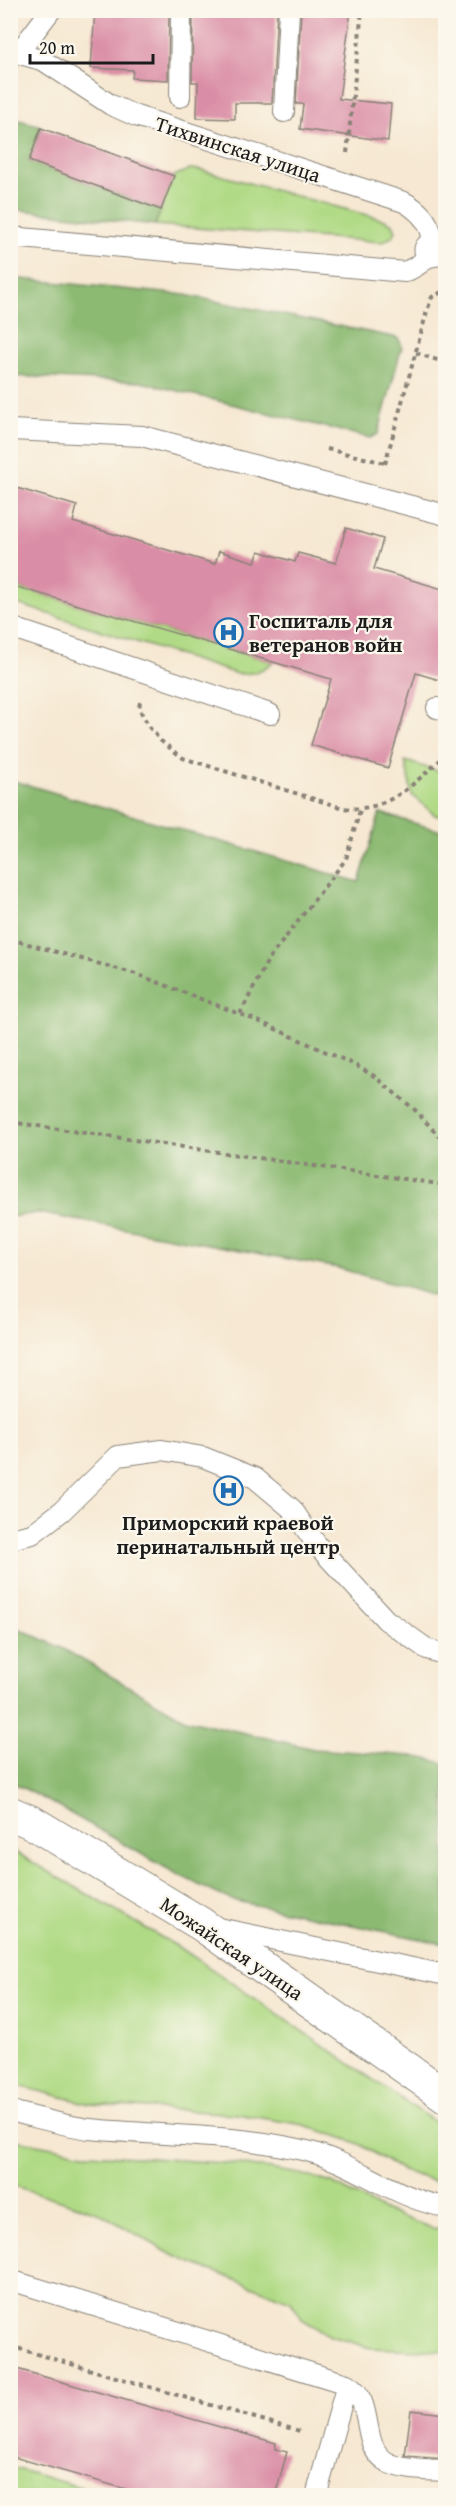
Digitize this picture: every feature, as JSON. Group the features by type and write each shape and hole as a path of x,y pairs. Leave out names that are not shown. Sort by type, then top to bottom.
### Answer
{"main road":[{"name":"Можайская улица","path":"10,1813 33,1823 201,1924 446,2096"}],"lane":[{"path":"15,51 51,10"},
{"path":"180,97 181,10"},
{"path":"284,112 289,10"},
{"name":"Тихвинская улица","path":"15,51 44,61 111,105 136,116 404,202 418,210 427,219 438,249"},
{"path":"10,237 391,272 405,272 422,263 438,249"},
{"path":"10,430 142,436 446,515"},
{"path":"10,627 270,714"},
{"path":"10,1539 32,1534 62,1511 118,1456 162,1450 202,1457 255,1478 292,1509 317,1545 386,1620 427,1649 446,1655"},
{"path":"201,1924 446,1975"},
{"path":"10,2111 87,2128 242,2139 308,2151 340,2162 390,2189 429,2204 446,2207"},
{"path":"10,2280 347,2384 362,2398 372,2442 379,2455 386,2461 417,2469 446,2471"},
{"path":"316,2496 347,2384"}],"path":[{"path":"344,183 362,10"},
{"path":"376,496 432,297 446,290"},
{"path":"416,353 446,363"},
{"path":"142,671 139,708 161,741 183,758 343,808 360,810 373,808 389,801 409,788 446,754"},
{"path":"240,1014 268,960 346,859 360,810"},
{"path":"10,939 136,974 240,1014 353,1064 374,1076 415,1110 446,1144"},
{"path":"10,1122 446,1185"},
{"path":"10,2346 332,2441"}],"green space":[{"path":"11,118 38,125 41,128 29,161 161,210 155,225 11,209"},
{"path":"190,169 201,170 385,220 393,224 396,231 392,237 382,242 155,225 174,176"},
{"path":"11,278 185,295 398,338 402,346 378,434 370,438 141,382 11,376"},
{"path":"10,585 273,662 256,672 237,674 11,602"},
{"path":"405,761 445,773 445,818 435,815 412,795"},
{"path":"11,780 359,882 380,813 445,832 445,1299 338,1268 38,1213 11,1217"},
{"path":"11,1625 62,1648 185,1719 314,1749 413,1756 445,1763 445,1944 231,1900 175,1873 11,1782"},
{"path":"10,1849 185,1951 445,2129 445,2184 403,2171 357,2143 304,2125 237,2114 90,2104 11,2084"},
{"path":"10,2139 90,2154 239,2164 300,2174 332,2183 386,2211 432,2228 445,2229 445,2351 371,2348 330,2336 302,2319 291,2301 174,2256 98,2212 11,2185"},
{"path":"10,2467 97,2492 108,2495 11,2495"}],"building":[{"path":"95,10 169,10 168,80 132,78 133,70 91,68"},
{"path":"193,10 277,10 272,103 235,103 235,119 197,118 198,82 192,82"},
{"path":"301,10 351,10 339,99 391,104 388,141 300,129 303,104 296,104"},
{"path":"41,128 174,176 161,210 29,161"},
{"path":"10,486 77,506 73,522 215,564 219,551 255,562 259,551 295,562 298,553 336,563 346,528 383,539 374,569 446,590 446,682 416,673 388,768 311,745 331,679 10,585"},
{"path":"10,2367 276,2443 275,2449 287,2452 275,2496 150,2496 10,2456"},
{"path":"411,2410 446,2414 446,2459 405,2456"}],"place":[{"name":"Госпиталь для ветеранов войн","path":"228,632"},
{"name":"Приморский краевой перинатальный центр","path":"228,1491"}]}
